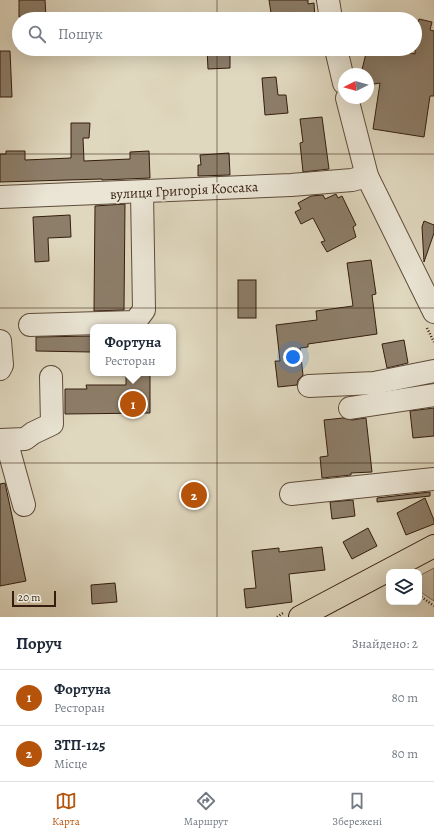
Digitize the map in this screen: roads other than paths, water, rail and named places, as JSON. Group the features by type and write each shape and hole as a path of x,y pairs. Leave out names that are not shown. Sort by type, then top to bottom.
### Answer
{"main road":[{"path":"300,617 434,546"}],"street":[{"path":"328,0 330,12"},
{"path":"338,56 340,68"},
{"path":"349,104 367,176 434,312"},
{"name":"вулиця Григорія Коссака","path":"0,197 291,185 352,180 367,176"},
{"path":"30,325 135,322 144,310 142,192"},
{"path":"0,342 2,365 0,369"},
{"path":"309,386 374,383 434,371"},
{"path":"24,505 3,440 25,439 33,433 52,424 51,377"},
{"path":"350,408 434,395"},
{"path":"291,494 434,479"}],"place":[{"name":"Фортуна","path":"133,404"},
{"name":"ЗТП-125","path":"194,495"}]}
